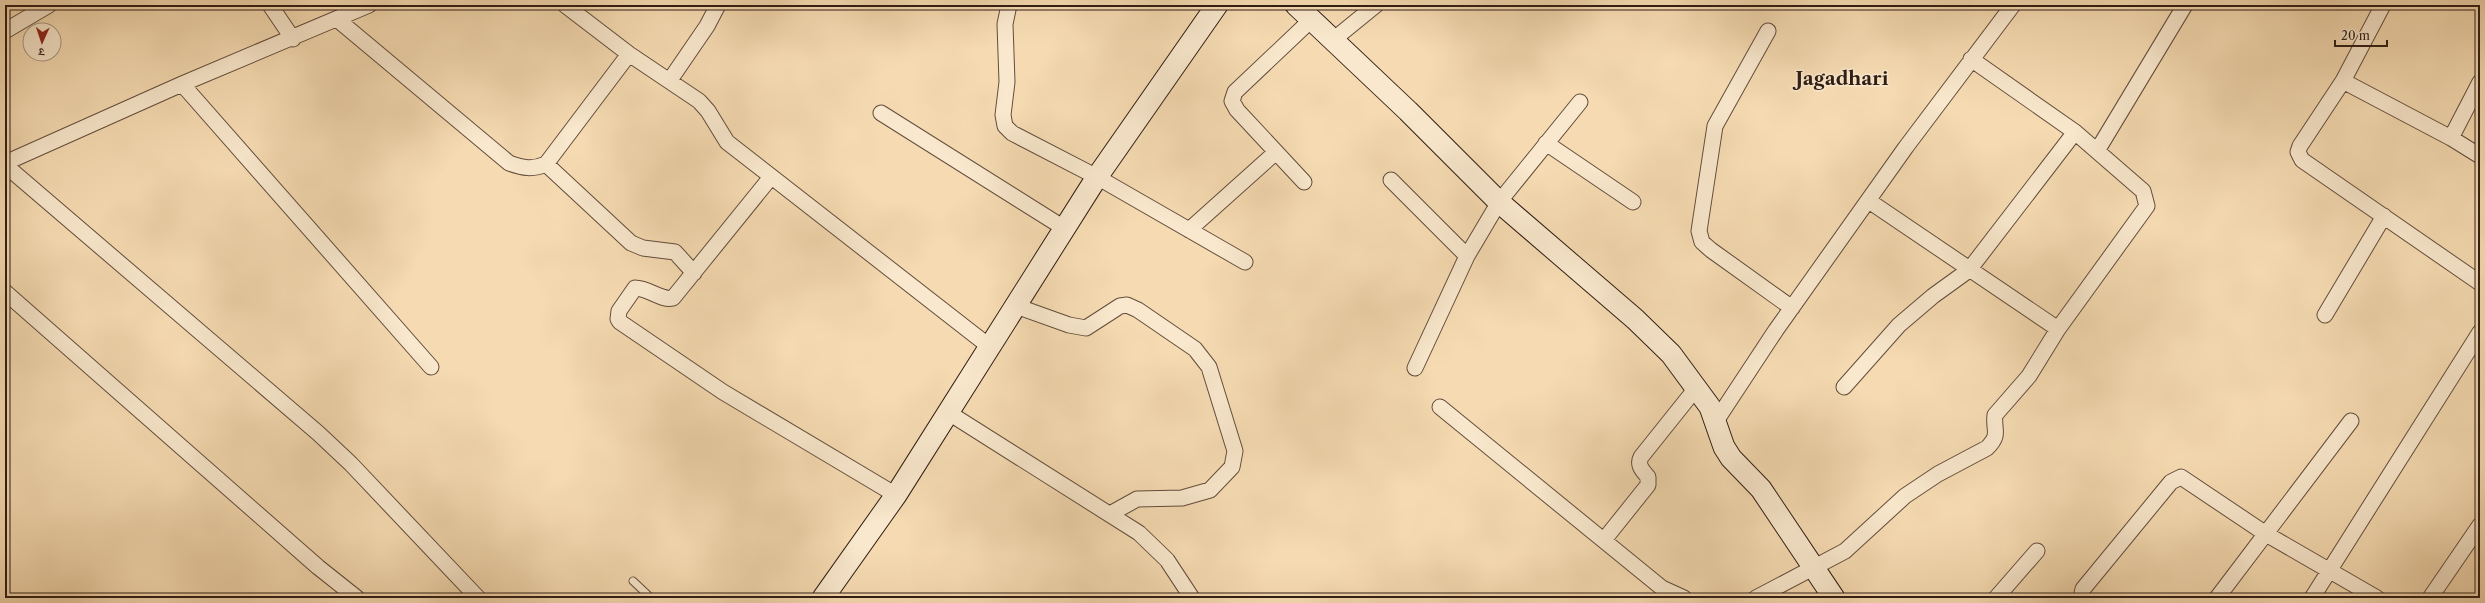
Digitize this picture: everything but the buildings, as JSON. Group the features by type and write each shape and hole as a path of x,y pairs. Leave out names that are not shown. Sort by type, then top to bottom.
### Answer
{"street":[{"path":"5,31 49,5"},
{"path":"270,5 293,39"},
{"path":"369,5 338,20 182,84 5,164 318,433 351,464 478,598"},
{"path":"565,5 629,54 670,80 699,101 708,111 727,142 990,347"},
{"path":"670,80 707,26 718,5"},
{"path":"1009,5 1005,24 1007,82 1003,115 1005,126 1012,133 1097,178 1245,262"},
{"path":"823,598 896,495 1097,178 1217,5"},
{"path":"1296,5 1499,202 1651,334 1671,354 1705,397 1716,421 1724,447 1731,458 1761,490 1834,598"},
{"path":"1333,40 1376,5"},
{"path":"1716,421 1792,308 1970,59 2013,5"},
{"path":"2097,151 2185,5"},
{"path":"2383,5 2343,81 2300,146 2299,156 2302,160 2480,283"},
{"path":"338,20 509,163 523,168 536,168 546,164 629,54"},
{"path":"1304,182 1237,110 1232,101 1235,92 1311,20"},
{"path":"1768,31 1715,126 1699,231 1702,242 1711,250 1792,308"},
{"path":"1756,598 1845,551 1859,540 1905,496 1938,474 1987,448 1996,438 1995,415 2029,376 2058,329 2147,206 2143,191 2075,132 1970,59"},
{"path":"2343,81 2451,138 2480,156"},
{"path":"2451,138 2480,82"},
{"path":"182,84 431,367"},
{"path":"1415,368 1467,256 1499,202 1580,102"},
{"path":"881,113 1064,228"},
{"path":"1844,387 1899,325 1969,270 2075,132"},
{"path":"1546,143 1633,202"},
{"path":"1189,230 1276,152"},
{"path":"546,164 631,243 643,248 675,252 694,272"},
{"path":"771,177 674,298 668,299 647,290 636,288 619,311 618,319 620,322 723,392 896,495"},
{"path":"1391,180 1467,256"},
{"path":"1869,201 2058,329"},
{"path":"2325,315 2384,216"},
{"path":"5,292 318,567 357,598"},
{"path":"1016,306 1069,325 1086,328 1120,306 1127,305 1138,310 1195,349 1209,367 1235,451 1232,467 1210,490 1198,495 1168,499 1137,499 1110,514"},
{"path":"2312,598 2480,332"},
{"path":"1604,540 1648,485 1648,477 1640,468 1639,462 1641,456 1697,387"},
{"path":"1440,408 1662,588 1684,598"},
{"path":"949,413 1149,540 1178,575 1191,598"},
{"path":"2216,598 2352,421"},
{"path":"2080,598 2083,589 2176,478 2186,479 2266,534 2377,598"},
{"path":"2430,598 2480,525"},
{"path":"1996,598 2037,551"}],"lane":[{"path":"634,581 652,598"}],"district":[{"name":"Jagadhari","path":"1842,78"}]}
